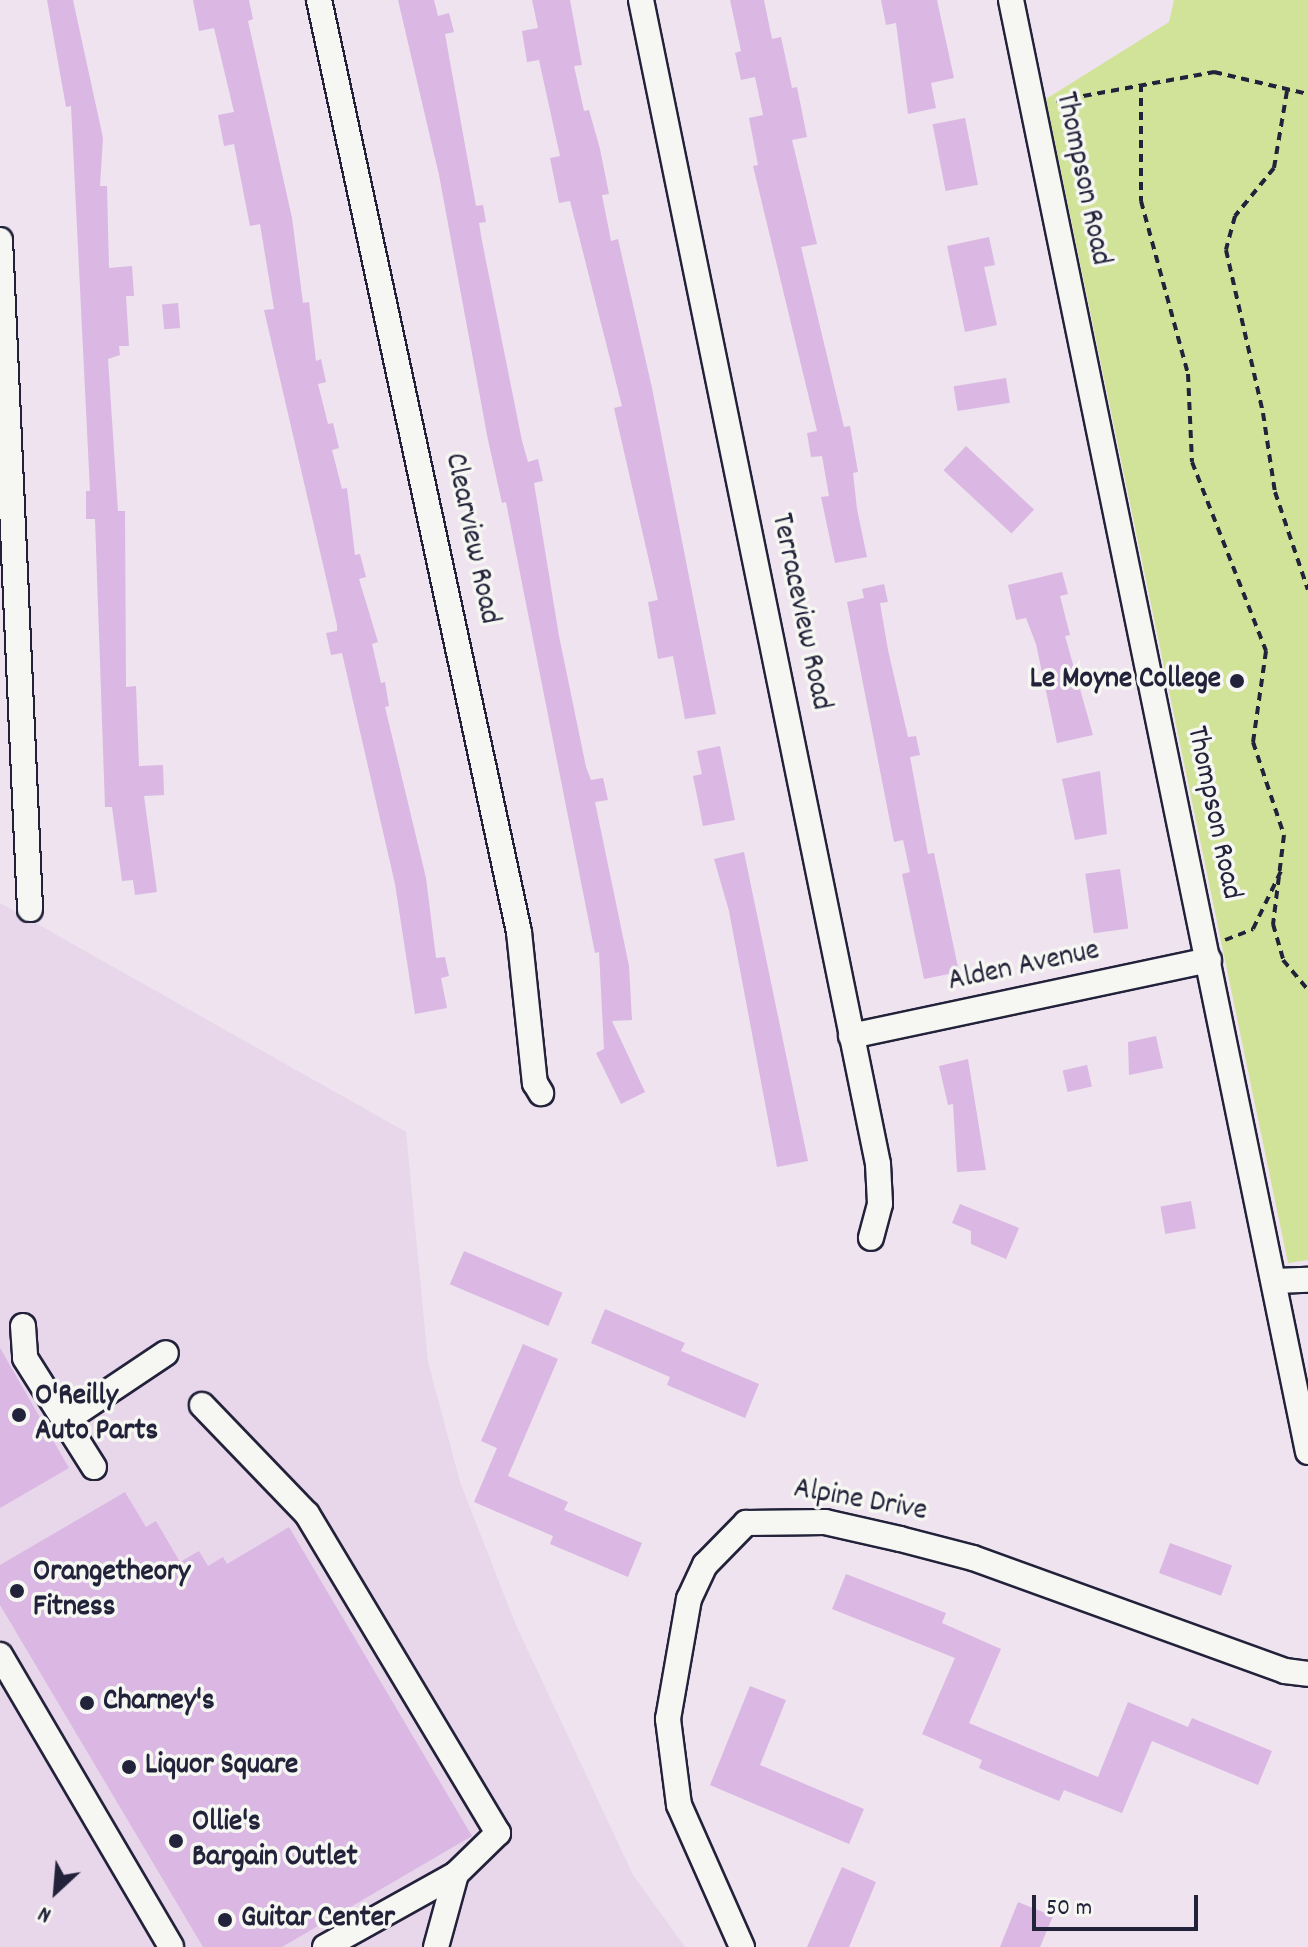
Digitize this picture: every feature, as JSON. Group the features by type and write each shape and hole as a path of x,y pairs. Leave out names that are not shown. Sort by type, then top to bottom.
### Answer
{"street":[{"name":"Clearview Road","path":"319,0 346,104 519,932 535,1083 541,1093"},
{"name":"Terraceview Road","path":"641,0 878,1164 880,1204 871,1238"},
{"name":"Thompson Road","path":"1011,0 1308,1446"},
{"path":"0,240 30,909"},
{"name":"Alden Avenue","path":"851,1036 1208,954"},
{"path":"1274,1281 1308,1280"},
{"path":"23,1326 25,1358 94,1467"},
{"path":"66,1420 166,1353"},
{"path":"202,1405 307,1514 498,1833 456,1874 325,1947"},
{"name":"Alpine Drive","path":"742,1947 679,1805 668,1719 689,1599 705,1565 746,1523 825,1522 915,1542 973,1558 1245,1657 1308,1674"},
{"path":"0,1655 171,1947"},
{"path":"436,1947 456,1874"}],"path":[{"path":"1033,106 1214,72 1308,94"},
{"path":"1141,84 1141,201 1188,374 1192,462 1266,651 1253,742 1284,835 1273,924 1283,960 1308,990"},
{"path":"1287,91 1274,168 1235,216 1226,250 1263,413 1275,492 1308,590"},
{"path":"1208,954 1253,929 1282,869"}],"shaded area":[{"path":"0,903 406,1132 428,1362 460,1482 515,1623 633,1875 685,1947 0,1947"}],"green space":[{"name":"Le Moyne College","path":"1174,0 1308,0 1308,1260 1288,1263 1046,99 1169,22"}],"building":[{"path":"47,0 73,0 103,138 100,186 107,186 109,268 132,266 134,296 126,296 129,346 119,346 120,355 108,359 118,511 125,511 126,687 136,686 139,766 163,765 164,795 144,796 157,892 135,895 133,880 122,881 112,807 105,807 95,519 86,519 86,491 90,491 71,106 66,107"},
{"path":"193,0 249,0 253,19 248,21 292,218 303,303 309,302 316,361 321,359 326,382 318,384 328,424 333,423 339,448 332,450 342,489 347,488 355,555 360,554 366,577 359,579 378,642 372,644 381,683 385,682 389,706 385,707 426,878 436,958 445,957 449,976 441,978 447,1008 415,1014 395,884 342,653 331,655 326,633 337,631 337,625 264,310 274,309 260,224 250,226 234,144 224,146 218,115 234,112 214,28 199,31"},
{"path":"398,0 434,0 438,16 449,13 454,32 445,34 476,206 483,205 486,222 479,223 482,241 522,441 528,462 538,459 543,481 534,483 559,636 586,767 591,780 603,778 608,800 595,802 629,966 632,1020 612,1021 645,1092 621,1104 596,1053 604,1049 599,952 595,953 506,502 502,503 488,440 439,175"},
{"path":"532,0 570,0 582,65 574,66 584,111 589,110 600,149 609,194 602,195 611,241 618,239 652,388 716,714 685,719 673,656 658,659 648,602 658,600 614,408 622,406 570,201 559,203 550,158 560,156 539,60 527,62 522,31 538,28"},
{"path":"730,0 764,0 772,39 781,37 792,88 797,87 807,137 792,140 817,244 801,247 844,427 850,426 858,472 853,473 857,509 867,557 835,563 821,497 829,496 822,456 811,457 807,433 817,431 753,166 758,165 749,118 763,115 755,77 741,80 735,53 741,51"},
{"path":"881,0 937,0 954,78 931,83 936,108 908,114 896,23 886,25"},
{"path":"965,118 978,185 946,191 933,124"},
{"path":"989,237 995,265 984,267 997,325 965,332 947,246"},
{"path":"178,303 180,328 164,329 162,304"},
{"path":"1006,378 1010,403 958,411 954,386"},
{"path":"966,446 1034,509 1012,534 943,470"},
{"path":"1062,572 1068,594 1060,596 1070,635 1065,636 1093,735 1057,743 1036,644 1026,618 1016,620 1008,585"},
{"path":"884,584 888,602 880,603 888,650 908,737 916,736 920,755 910,757 928,854 934,853 959,972 924,979 902,874 910,872 903,840 894,842 847,602 864,598 862,589"},
{"path":"720,746 735,820 703,826 693,776 702,774 697,751"},
{"path":"1100,771 1107,834 1075,840 1062,779"},
{"path":"744,852 808,1161 777,1167 729,911 714,859"},
{"path":"1120,869 1128,928 1094,933 1085,874"},
{"path":"1156,1036 1163,1068 1129,1075 1128,1042"},
{"path":"968,1059 986,1170 957,1172 953,1104 948,1105 939,1066"},
{"path":"1087,1065 1092,1086 1068,1092 1063,1071"},
{"path":"1191,1201 1196,1229 1165,1234 1160,1206"},
{"path":"960,1204 1019,1228 1006,1259 971,1244 971,1231 952,1223"},
{"path":"464,1251 562,1293 548,1326 450,1284"},
{"path":"605,1309 685,1343 681,1351 759,1384 745,1418 667,1385 670,1377 591,1343"},
{"path":"523,1344 558,1359 508,1476 568,1502 564,1510 642,1543 628,1577 550,1544 553,1536 474,1502 497,1448 481,1441"},
{"name":"O'Reilly Auto Parts","path":"0,1348 69,1468 0,1508"},
{"path":"125,1492 146,1527 156,1521 180,1562 199,1551 208,1566 223,1557 227,1564 289,1527 472,1836 282,1947 203,1947 0,1605 0,1565"},
{"path":"1170,1543 1232,1566 1221,1596 1159,1573"},
{"path":"846,1574 946,1613 942,1623 1001,1649 969,1723 1098,1777 1128,1702 1188,1727 1192,1718 1272,1751 1258,1785 1152,1741 1122,1813 1064,1790 1059,1801 979,1768 982,1760 922,1734 955,1658 832,1609"},
{"path":"750,1686 786,1700 760,1765 864,1809 849,1844 710,1785"},
{"path":"842,1867 876,1882 849,1947 807,1947"},
{"path":"1018,1902 1053,1916 1040,1947 1000,1947"}],"place":[{"name":"Le Moyne College","path":"1237,681"},
{"name":"O'Reilly Auto Parts","path":"19,1415"},
{"name":"Orangetheory Fitness","path":"17,1591"},
{"name":"Charney's","path":"87,1703"},
{"name":"Liquor Square","path":"129,1767"},
{"name":"Ollie's Bargain Outlet","path":"176,1841"},
{"name":"Guitar Center","path":"225,1920"}]}
